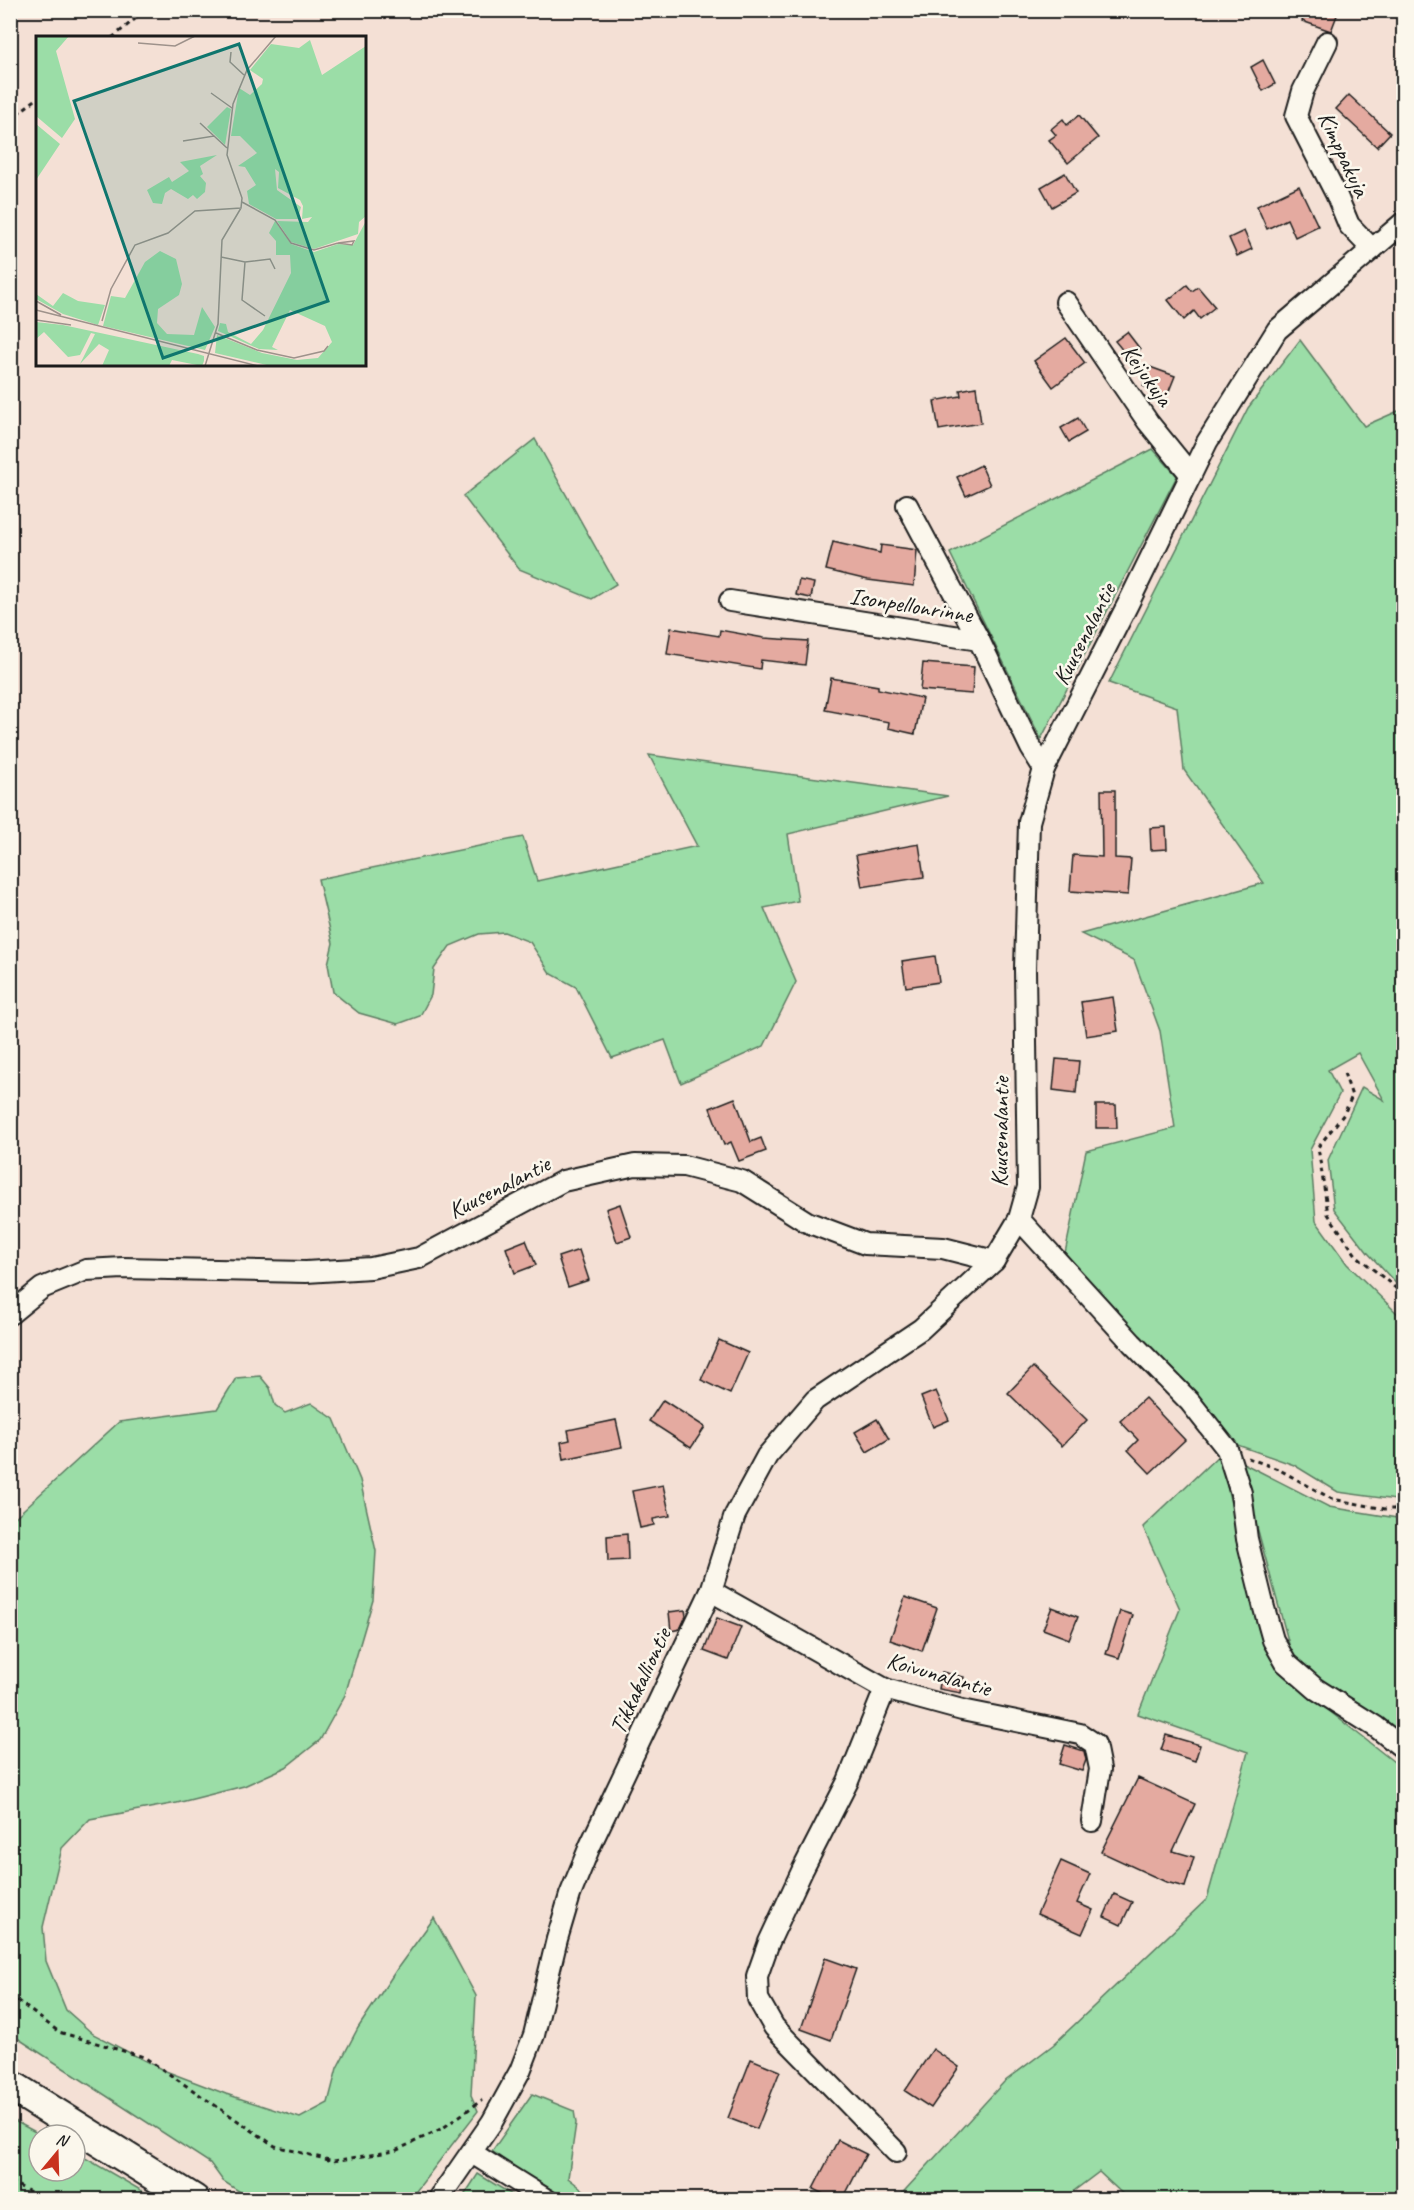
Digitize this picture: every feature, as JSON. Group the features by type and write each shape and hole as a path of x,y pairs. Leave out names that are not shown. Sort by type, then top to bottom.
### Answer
{"highway":[{"path":"10,2085 194,2199"}],"street":[{"name":"Kimppakuja","path":"1327,42 1303,92 1296,116 1336,194 1349,225 1372,249"},
{"name":"Kuusenalantie","path":"10,1314 42,1288 86,1270 123,1268 306,1272 371,1268 419,1258 563,1181 635,1165 684,1166 742,1181 807,1222 865,1244 943,1248 994,1261 1019,1219 1028,1187 1025,969 1029,822 1044,769 1207,442 1277,330 1404,222"},
{"name":"Keijukuja","path":"1066,302 1142,413 1191,476"},
{"path":"907,505 979,640"},
{"name":"Isonpellonrinne","path":"730,601 979,640 1031,748 1044,769"},
{"path":"1019,1219 1132,1343 1190,1402 1227,1449 1241,1493 1247,1539 1264,1608 1273,1640 1286,1663 1316,1689 1376,1727 1404,1749"},
{"name":"Tikkakalliontie","path":"443,2193 472,2153 520,2071 534,2035 557,1938 570,1895 590,1846 711,1591 735,1515 767,1456 815,1400 921,1329 994,1261"},
{"name":"Koivunalantie","path":"711,1591 885,1689 962,1710 1080,1734 1095,1744 1100,1768 1092,1821"},
{"path":"885,1689 848,1781 803,1869 757,1976 758,1999 774,2027 896,2152"},
{"path":"472,2153 547,2199"}],"path":[{"path":"114,36 146,10"},
{"path":"10,119 36,100"},
{"path":"1344,1073 1352,1096 1344,1114 1318,1147 1328,1214 1356,1255 1404,1295"},
{"path":"1227,1449 1278,1468 1332,1499 1385,1509 1403,1509"},
{"path":"10,1995 58,2032 144,2057 275,2146 333,2161 395,2151 443,2128 492,2093 508,2095"},
{"path":"10,2182 47,2199"}],"green space":[{"path":"1300,340 1364,426 1403,409 1403,1291 1368,1253 1334,1209 1328,1160 1362,1087 1384,1100 1358,1053 1328,1070 1340,1093 1310,1150 1316,1221 1347,1264 1403,1319 1403,1501 1338,1492 1294,1465 1232,1443 1065,1253 1086,1151 1175,1128 1160,1031 1134,960 1081,934 1264,883 1184,770 1177,707 1109,683 1248,408"},
{"path":"535,439 616,584 592,599 519,569 463,496"},
{"path":"1153,449 1177,476 1041,739 950,553"},
{"path":"649,755 948,796 788,834 798,901 764,908 796,982 764,1046 681,1083 665,1040 612,1058 576,987 550,973 530,942 504,932 479,934 450,946 434,969 431,995 420,1016 398,1024 359,1013 333,992 328,964 333,943 318,879 523,837 537,881 697,846"},
{"path":"260,1376 270,1388 275,1405 285,1413 311,1403 334,1419 360,1480 376,1551 373,1600 345,1695 320,1740 286,1767 244,1786 177,1803 90,1819 62,1848 43,1927 46,1961 66,2010 93,2034 163,2070 226,2094 300,2118 328,2103 337,2068 358,2028 434,1918 476,1996 471,2095 478,2111 410,2199 251,2199 223,2181 210,2163 11,2034 11,1521 119,1422 217,1409 236,1378"},
{"path":"1220,1454 1259,1631 1281,1673 1403,1769 1403,2199 1128,2199 1099,2172 1063,2199 896,2200 1004,2082 1053,2045 1207,1899 1248,1752 1138,1714 1180,1609 1143,1527"},
{"path":"1239,1461 1329,1507 1403,1519 1403,1738 1293,1659"},
{"path":"532,2094 574,2111 576,2123 568,2178 595,2199 568,2199 517,2170 492,2151"},
{"path":"11,2119 27,2128 27,2183 87,2183 87,2159 156,2199 11,2199"},
{"path":"478,2174 519,2199 465,2199 465,2194"}],"building":[{"path":"1306,10 1339,10 1331,31 1302,21"},
{"path":"1263,60 1275,84 1263,91 1251,67"},
{"path":"1349,95 1390,133 1377,147 1336,109"},
{"path":"1079,115 1098,138 1068,163 1049,140 1056,135 1051,129 1063,119 1067,125"},
{"path":"1065,173 1076,193 1052,207 1041,187"},
{"path":"1299,186 1318,226 1295,237 1287,219 1267,229 1257,206"},
{"path":"1244,231 1252,249 1237,256 1229,238"},
{"path":"1187,285 1192,291 1198,287 1215,307 1200,319 1194,311 1184,320 1168,300"},
{"path":"1127,332 1140,349 1129,358 1115,341"},
{"path":"1066,338 1085,363 1053,387 1034,361"},
{"path":"1150,367 1175,376 1167,396 1143,386"},
{"path":"976,387 981,423 939,430 934,401 961,396 960,390"},
{"path":"1078,418 1086,432 1069,442 1061,428"},
{"path":"981,465 990,485 966,496 957,477"},
{"path":"833,542 880,553 881,545 917,550 914,586 868,580 826,570"},
{"path":"799,580 814,583 811,598 796,595"},
{"path":"671,628 719,636 720,630 764,638 808,641 805,665 761,660 760,669 667,654"},
{"path":"923,663 974,667 972,694 920,690"},
{"path":"831,678 878,686 878,689 922,698 915,734 888,728 889,722 825,710"},
{"path":"1101,790 1115,790 1115,858 1131,859 1128,895 1070,891 1073,855 1102,857"},
{"path":"1166,827 1167,849 1151,850 1150,828"},
{"path":"919,844 924,877 862,887 856,855"},
{"path":"935,956 939,982 906,987 902,961"},
{"path":"1113,997 1118,1031 1086,1036 1081,1002"},
{"path":"1056,1059 1079,1061 1076,1093 1053,1090"},
{"path":"735,1098 751,1142 761,1138 766,1151 739,1161 731,1142 724,1145 710,1108"},
{"path":"1096,1105 1116,1105 1117,1128 1096,1128"},
{"path":"620,1204 631,1237 617,1242 606,1209"},
{"path":"526,1240 536,1265 515,1273 506,1248"},
{"path":"579,1250 589,1280 568,1287 558,1257"},
{"path":"719,1340 748,1353 730,1394 701,1380"},
{"path":"1033,1367 1087,1420 1062,1446 1008,1393"},
{"path":"936,1391 949,1420 933,1427 921,1397"},
{"path":"1145,1398 1185,1440 1150,1473 1128,1450 1138,1440 1120,1421"},
{"path":"663,1400 705,1427 691,1448 649,1421"},
{"path":"877,1419 889,1439 867,1452 855,1432"},
{"path":"616,1420 622,1447 564,1459 561,1442 570,1440 568,1430"},
{"path":"663,1485 670,1516 653,1519 654,1525 640,1528 632,1491"},
{"path":"627,1534 628,1560 608,1561 607,1536"},
{"path":"905,1597 937,1608 922,1651 890,1640"},
{"path":"1052,1607 1078,1617 1069,1639 1043,1629"},
{"path":"685,1610 686,1616 680,1629 671,1631 669,1612"},
{"path":"1120,1611 1133,1615 1119,1658 1106,1654"},
{"path":"717,1618 741,1627 728,1660 704,1651"},
{"path":"942,1672 964,1677 961,1693 939,1689"},
{"path":"1166,1735 1200,1745 1195,1761 1161,1750"},
{"path":"1065,1745 1084,1751 1086,1760 1082,1771 1059,1764"},
{"path":"1138,1778 1195,1804 1173,1851 1194,1857 1185,1887 1166,1882 1101,1852"},
{"path":"1061,1861 1090,1874 1077,1903 1093,1910 1082,1934 1037,1914"},
{"path":"1114,1894 1132,1902 1121,1925 1104,1917"},
{"path":"825,1958 856,1969 831,2040 801,2029"},
{"path":"933,2049 959,2067 931,2108 905,2091"},
{"path":"751,2059 780,2071 757,2129 728,2118"},
{"path":"838,2140 866,2154 843,2199 833,2199 813,2189"}]}
